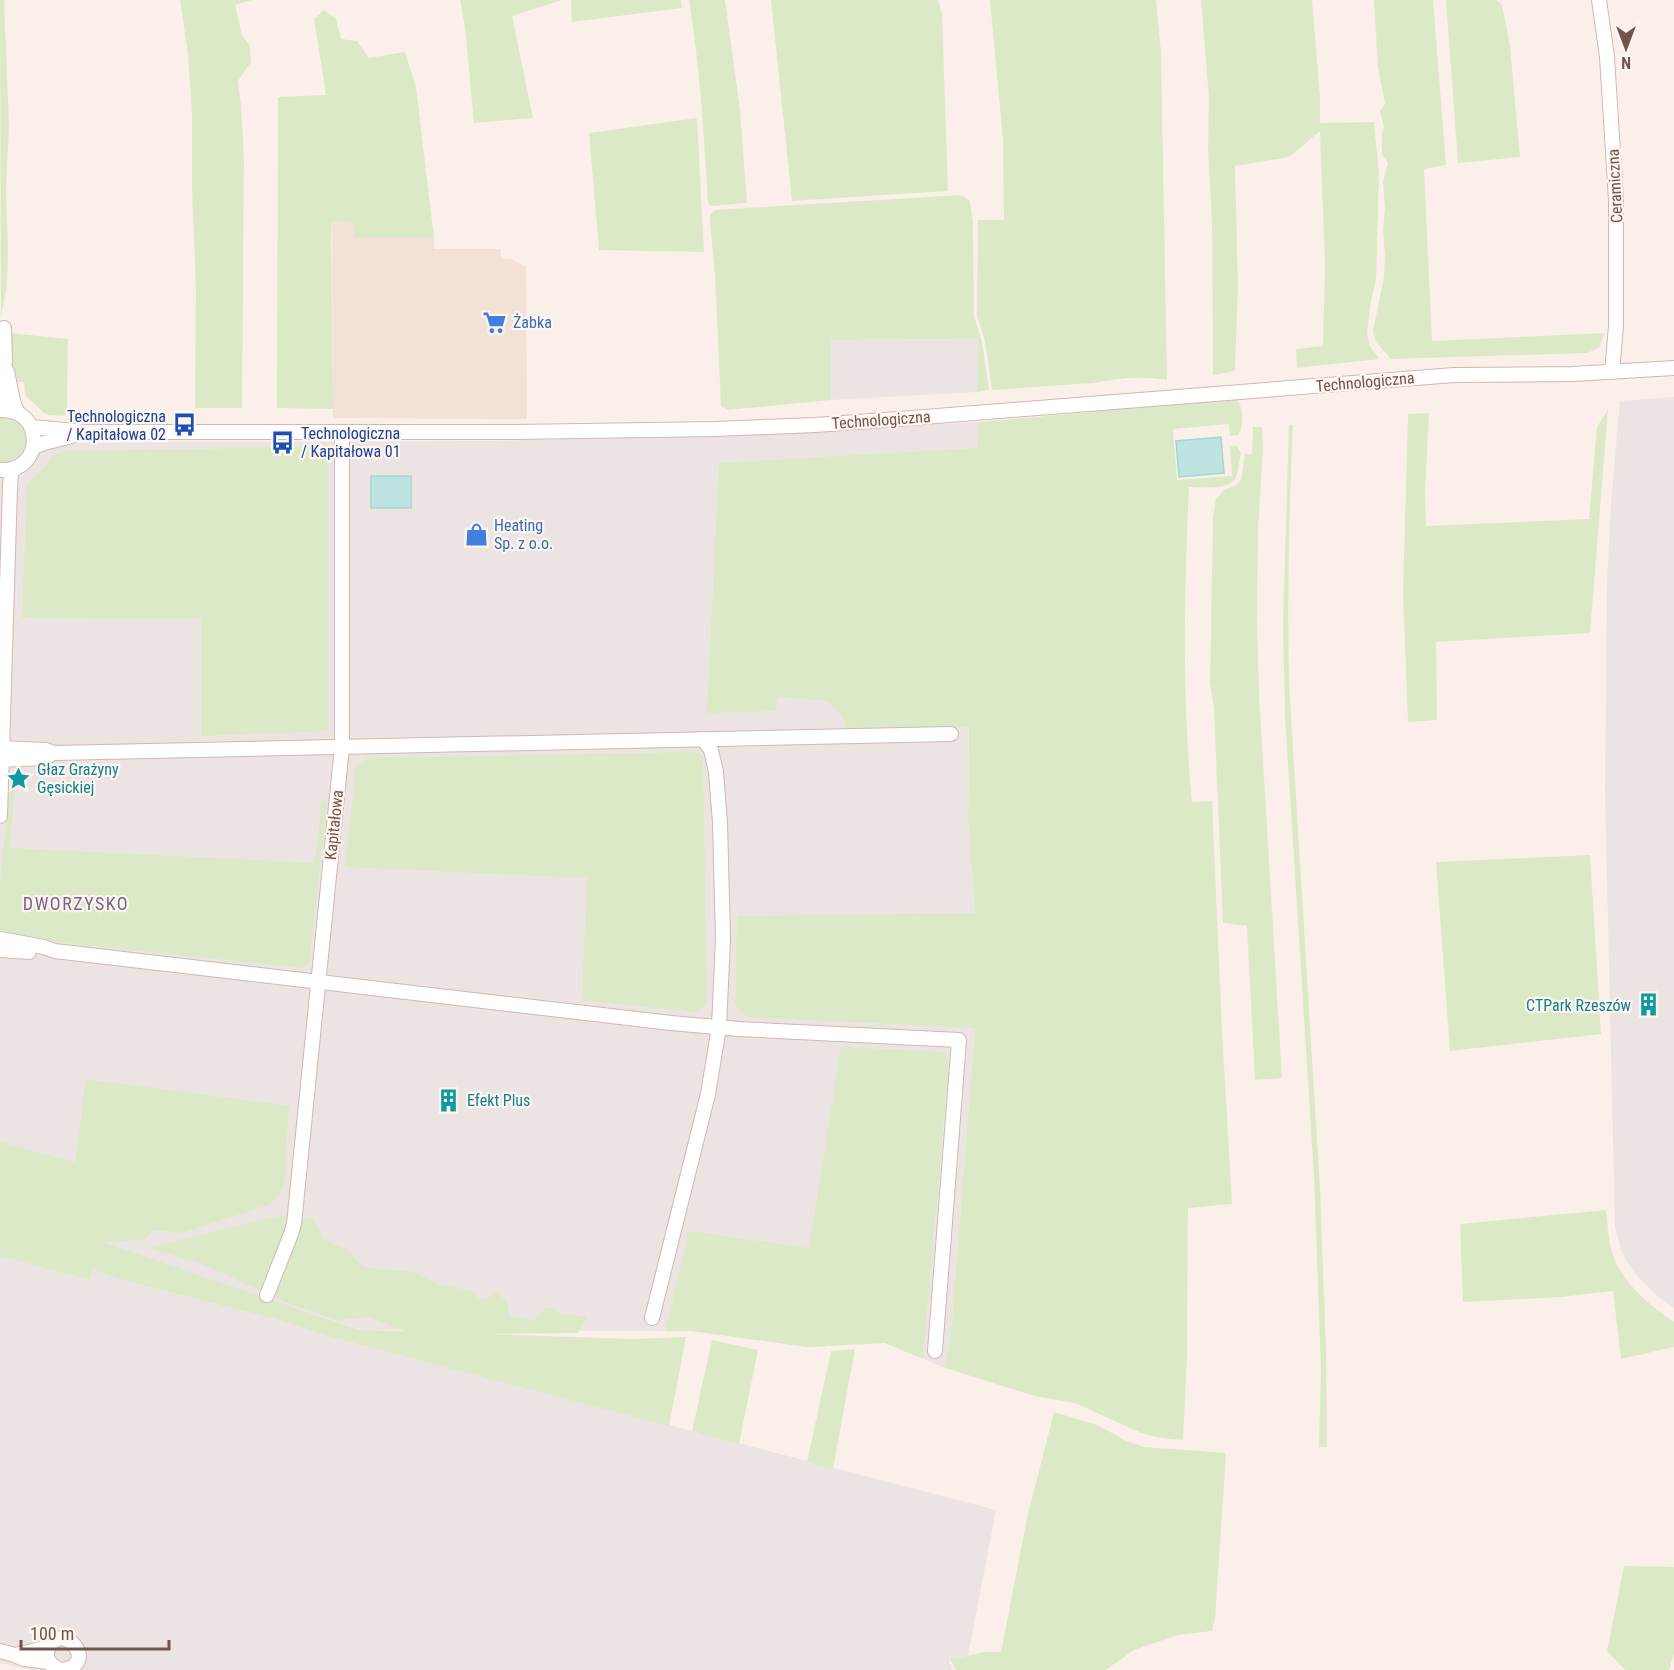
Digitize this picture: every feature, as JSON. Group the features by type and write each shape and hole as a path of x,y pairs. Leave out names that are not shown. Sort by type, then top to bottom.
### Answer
{"street":[{"name":"Ceramiczna","path":"1599,0 1607,57 1616,200 1616,326 1612,372"},
{"path":"0,401 5,361 4,328"},
{"path":"0,816 11,474 7,469 28,458 34,437 32,427 17,412 5,361"},
{"name":"Technologiczna","path":"32,427 86,432 594,432 792,426 1454,375 1612,372 1674,368"},
{"path":"0,410 17,412"},
{"name":"Technologiczna","path":"33,447 86,432"},
{"name":"Kapitałowa","path":"267,1294 291,1234 295,1216 342,747 342,432"},
{"path":"2,754 46,750 54,753 951,734"},
{"path":"652,1318 708,1094 719,1027 723,948 720,824 716,772 711,750 703,740"},
{"path":"0,939 56,951"},
{"path":"0,950 56,951 719,1027 959,1040 935,1351"},
{"path":"15,1655 49,1647 56,1640 61,1639 75,1644 78,1649 78,1659 72,1667 62,1670 52,1666 47,1658 49,1647"},
{"path":"0,1651 24,1659 49,1662"}],"shaded area":[{"path":"331,222 354,223 355,238 434,238 434,249 501,249 501,258 511,259 526,267 527,419 333,418"},
{"path":"978,339 977,392 831,400 830,340"},
{"path":"1674,397 1674,1308 1655,1294 1635,1273 1620,1247 1615,1227 1605,793 1607,584 1620,401"},
{"path":"979,422 970,581 968,819 975,913 975,1028 951,1331 945,1368 885,1343 807,1347 692,1331 361,1330 100,1242 93,1270 122,1280 275,1319 327,1336 996,1510 968,1656 950,1659 949,1663 953,1670 33,1670 0,1663 0,443 487,441 730,436"}],"green space":[{"path":"0,0 4,0 9,126 6,190 7,285 1,318"},
{"path":"180,0 252,0 235,5 242,35 250,46 251,62 238,81 244,159 242,408 195,408 196,289 192,112 188,54"},
{"path":"460,0 562,0 512,16 533,118 474,123 465,27"},
{"path":"571,0 681,0 682,8 572,22"},
{"path":"689,0 725,0 740,110 747,203 712,206 708,204 699,76"},
{"path":"771,0 938,0 942,13 948,191 792,201"},
{"path":"990,0 1156,0 1161,52 1167,380 1130,378 992,390 985,341 977,316 978,220 1004,220 1003,140"},
{"path":"1201,0 1312,0 1320,123 1374,122 1379,175 1376,279 1367,334 1370,346 1379,359 1297,368 1296,349 1323,346 1325,265 1320,131 1289,157 1235,166 1238,286 1235,371 1213,375 1209,98"},
{"path":"1374,0 1433,0 1446,165 1424,169 1432,341 1605,333 1599,348 1587,353 1391,359 1376,342 1373,331 1384,277 1383,182 1388,163 1382,155 1384,127 1380,111 1385,104 1378,67"},
{"path":"1446,0 1496,0 1502,5 1510,46 1520,157 1458,163"},
{"path":"324,10 336,19 341,39 357,41 369,58 405,52 416,87 434,238 355,238 354,223 331,222 333,409 277,408 278,97 326,95 314,19"},
{"path":"697,118 704,252 599,250 589,133"},
{"path":"962,195 970,201 973,224 974,316 982,342 989,390 977,392 978,339 831,340 831,400 728,410 721,406 715,275 710,222 710,215 714,210"},
{"path":"10,333 68,339 65,416 44,413 25,395 24,382 15,382"},
{"path":"1237,400 1242,413 1238,435 1230,436 1229,424 1173,429 1177,480 1232,476 1230,446 1237,446 1241,453 1237,475 1233,481 1215,487 1189,487 1185,645 1189,763 1192,802 1212,801 1232,1204 1188,1208 1187,1356 1183,1440 1160,1438 1141,1433 1075,1403 1035,1396 945,1368 951,1331 975,1028 746,1017 735,1005 737,916 975,913 968,819 969,727 846,728 843,717 828,701 778,697 775,711 707,713 719,463 977,448 979,422"},
{"path":"1608,409 1590,633 1436,642 1437,720 1408,722 1403,593 1408,414 1429,413 1425,491 1426,526 1589,519 1597,427"},
{"path":"0,418 11,419 20,424 24,431 26,440 24,448 19,456 11,460 0,461"},
{"path":"1289,425 1293,425 1288,618 1289,683 1320,1189 1327,1447 1319,1447 1321,1370 1314,1176 1285,716 1283,624"},
{"path":"1253,427 1262,427 1263,448 1258,531 1259,694 1282,1078 1255,1080 1247,926 1223,923 1214,709 1210,683 1213,517 1216,499 1223,491 1241,480 1245,454 1252,454"},
{"path":"328,447 328,731 201,736 201,619 22,618 27,484 57,453"},
{"path":"696,752 703,756 707,1004 695,1012 582,1000 587,878 345,867 356,766 366,758"},
{"path":"11,778 15,783 10,848 315,863 322,800 327,803 309,963 302,968 65,943 2,932 0,930 0,880"},
{"path":"1590,855 1601,1034 1450,1051 1436,862"},
{"path":"841,1047 943,1052 949,1061 923,1359 885,1343 807,1347 692,1331 665,1331 689,1231 809,1248"},
{"path":"86,1079 289,1106 284,1187 271,1204 182,1233 154,1230 144,1240 102,1242 360,1330 404,1331 369,1317 337,1320 287,1303 200,1263 148,1248 279,1216 311,1218 321,1232 321,1237 347,1249 363,1267 413,1272 437,1284 476,1292 477,1298 487,1299 497,1291 508,1304 509,1316 533,1321 545,1308 553,1309 558,1313 587,1317 578,1333 487,1334 632,1339 686,1337 669,1426 327,1336 275,1319 122,1280 93,1270 90,1280 0,1256 0,1142 75,1162"},
{"path":"1606,1210 1610,1242 1616,1263 1637,1292 1674,1322 1674,1347 1621,1359 1613,1291 1561,1297 1463,1302 1460,1224"},
{"path":"712,1340 758,1350 739,1444 692,1431"},
{"path":"855,1349 833,1469 807,1462 831,1351"},
{"path":"1054,1412 1097,1425 1144,1447 1226,1453 1215,1618 1212,1631 1178,1635 1134,1650 1106,1670 956,1670 950,1659 983,1652 1001,1652 1027,1518"},
{"path":"1624,1566 1674,1567 1674,1654 1669,1670 1625,1670 1607,1651"}],"water":[{"path":"1221,437 1224,473 1179,477 1176,441"},
{"path":"371,476 411,476 411,508 371,508"}],"place":[{"name":"Żabka","path":"495,322"},
{"name":"Technologiczna / Kapitałowa 02","path":"184,425"},
{"name":"Technologiczna / Kapitałowa 01","path":"283,442"},
{"name":"Heating Sp. z o.o.","path":"476,534"},
{"name":"Głaz Grażyny Gęsickiej","path":"19,778"},
{"name":"CTPark Rzeszów","path":"1649,1005"},
{"name":"Efekt Plus","path":"449,1100"}],"district":[{"name":"DWORZYSKO","path":"76,903"}]}
